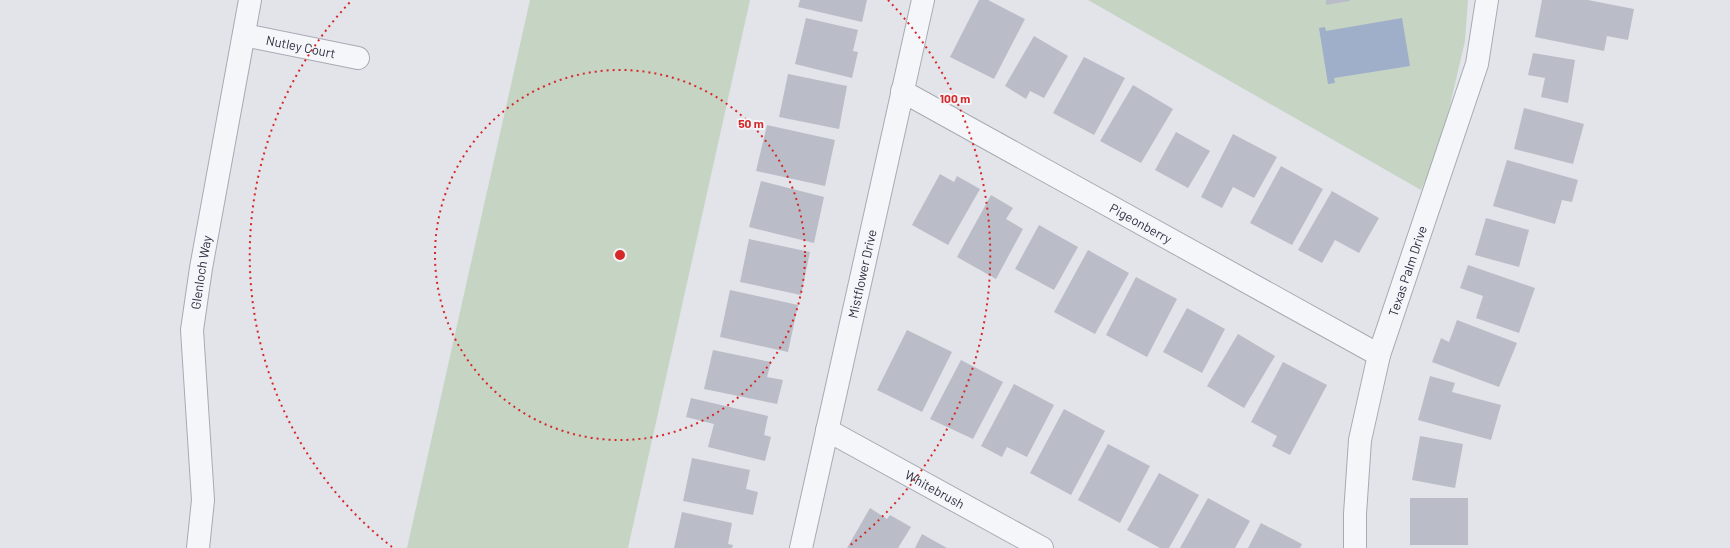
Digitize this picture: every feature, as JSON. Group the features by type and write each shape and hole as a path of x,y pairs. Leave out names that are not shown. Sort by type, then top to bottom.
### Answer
{"street":[{"name":"Glenloch Way","path":"198,548 203,500 192,330 201,268 250,0"},
{"name":"Mistflower Drive","path":"801,548 923,0"},
{"name":"Texas Palm Drive","path":"1355,548 1355,514 1360,440 1379,355 1477,64 1487,0"},
{"name":"Nutley Court","path":"244,35 358,58"},
{"name":"Pigeonberry","path":"902,91 1379,355"},
{"name":"Whitebrush","path":"827,430 1042,548"}],"green space":[{"path":"530,0 750,0 628,548 407,548"},
{"path":"1088,0 1468,0 1465,41 1441,144 1421,190"}],"water":[{"path":"1402,18 1410,66 1334,78 1335,83 1328,84 1319,28 1325,27 1326,31"}],"building":[{"path":"800,0 867,0 862,22 798,7"},
{"path":"979,0 988,0 1025,19 994,79 950,57"},
{"path":"1326,0 1350,0 1350,1 1326,5"},
{"path":"1542,0 1588,0 1634,9 1628,40 1607,36 1604,51 1535,37"},
{"path":"806,18 858,30 853,51 858,52 852,78 795,64"},
{"path":"1034,36 1068,56 1044,98 1030,91 1026,99 1005,86"},
{"path":"1533,53 1575,60 1568,103 1541,97 1545,78 1528,75"},
{"path":"1084,57 1125,78 1094,135 1053,113"},
{"path":"788,74 847,86 839,129 779,117"},
{"path":"1133,85 1173,109 1141,163 1100,141"},
{"path":"1524,108 1584,124 1573,164 1514,149"},
{"path":"767,125 835,140 825,186 756,171"},
{"path":"1176,132 1210,151 1188,188 1155,170"},
{"path":"1233,134 1277,157 1254,198 1233,187 1222,208 1201,197"},
{"path":"1507,160 1578,180 1572,202 1562,200 1555,224 1493,206"},
{"path":"1281,166 1323,189 1292,245 1250,223"},
{"path":"940,174 954,182 957,176 980,189 948,245 912,225"},
{"path":"761,181 824,197 814,243 749,227"},
{"path":"1332,191 1379,218 1359,253 1335,240 1322,263 1298,250"},
{"path":"991,195 1013,208 1006,219 1023,229 996,279 957,257"},
{"path":"1486,218 1529,230 1519,267 1475,255"},
{"path":"1039,225 1078,247 1054,290 1015,269"},
{"path":"749,239 810,252 801,295 740,282"},
{"path":"1088,250 1129,273 1095,334 1054,312"},
{"path":"1468,265 1535,288 1519,333 1476,318 1483,296 1460,288"},
{"path":"1136,277 1177,299 1147,357 1106,335"},
{"path":"730,290 798,305 788,352 720,337"},
{"path":"1187,308 1225,329 1202,373 1163,352"},
{"path":"1457,320 1517,343 1499,387 1432,362 1441,338 1449,342"},
{"path":"907,330 952,352 922,412 877,390"},
{"path":"1238,334 1275,356 1244,408 1207,386"},
{"path":"713,350 771,362 767,377 783,380 777,404 704,389"},
{"path":"961,360 1003,382 973,439 930,419"},
{"path":"1283,362 1327,385 1290,455 1272,446 1277,436 1251,422"},
{"path":"1430,376 1455,383 1452,392 1501,405 1491,440 1418,420"},
{"path":"1014,384 1054,405 1027,457 1007,447 1002,457 981,446"},
{"path":"691,398 768,416 764,435 771,437 765,461 708,447 714,424 686,417"},
{"path":"1064,409 1105,431 1071,495 1030,473"},
{"path":"1420,436 1463,444 1455,488 1412,480"},
{"path":"1108,444 1150,466 1120,523 1078,500"},
{"path":"692,458 750,470 746,489 758,492 753,515 683,501"},
{"path":"1159,473 1199,495 1169,548 1160,548 1127,530"},
{"path":"1208,498 1250,521 1235,548 1180,548"},
{"path":"1410,498 1468,498 1468,545 1410,545"},
{"path":"870,508 887,519 890,515 911,527 898,548 847,548"},
{"path":"682,512 732,523 728,544 733,545 732,548 674,548"},
{"path":"1261,523 1302,544 1300,548 1248,548"},
{"path":"922,534 947,548 915,548"}]}
